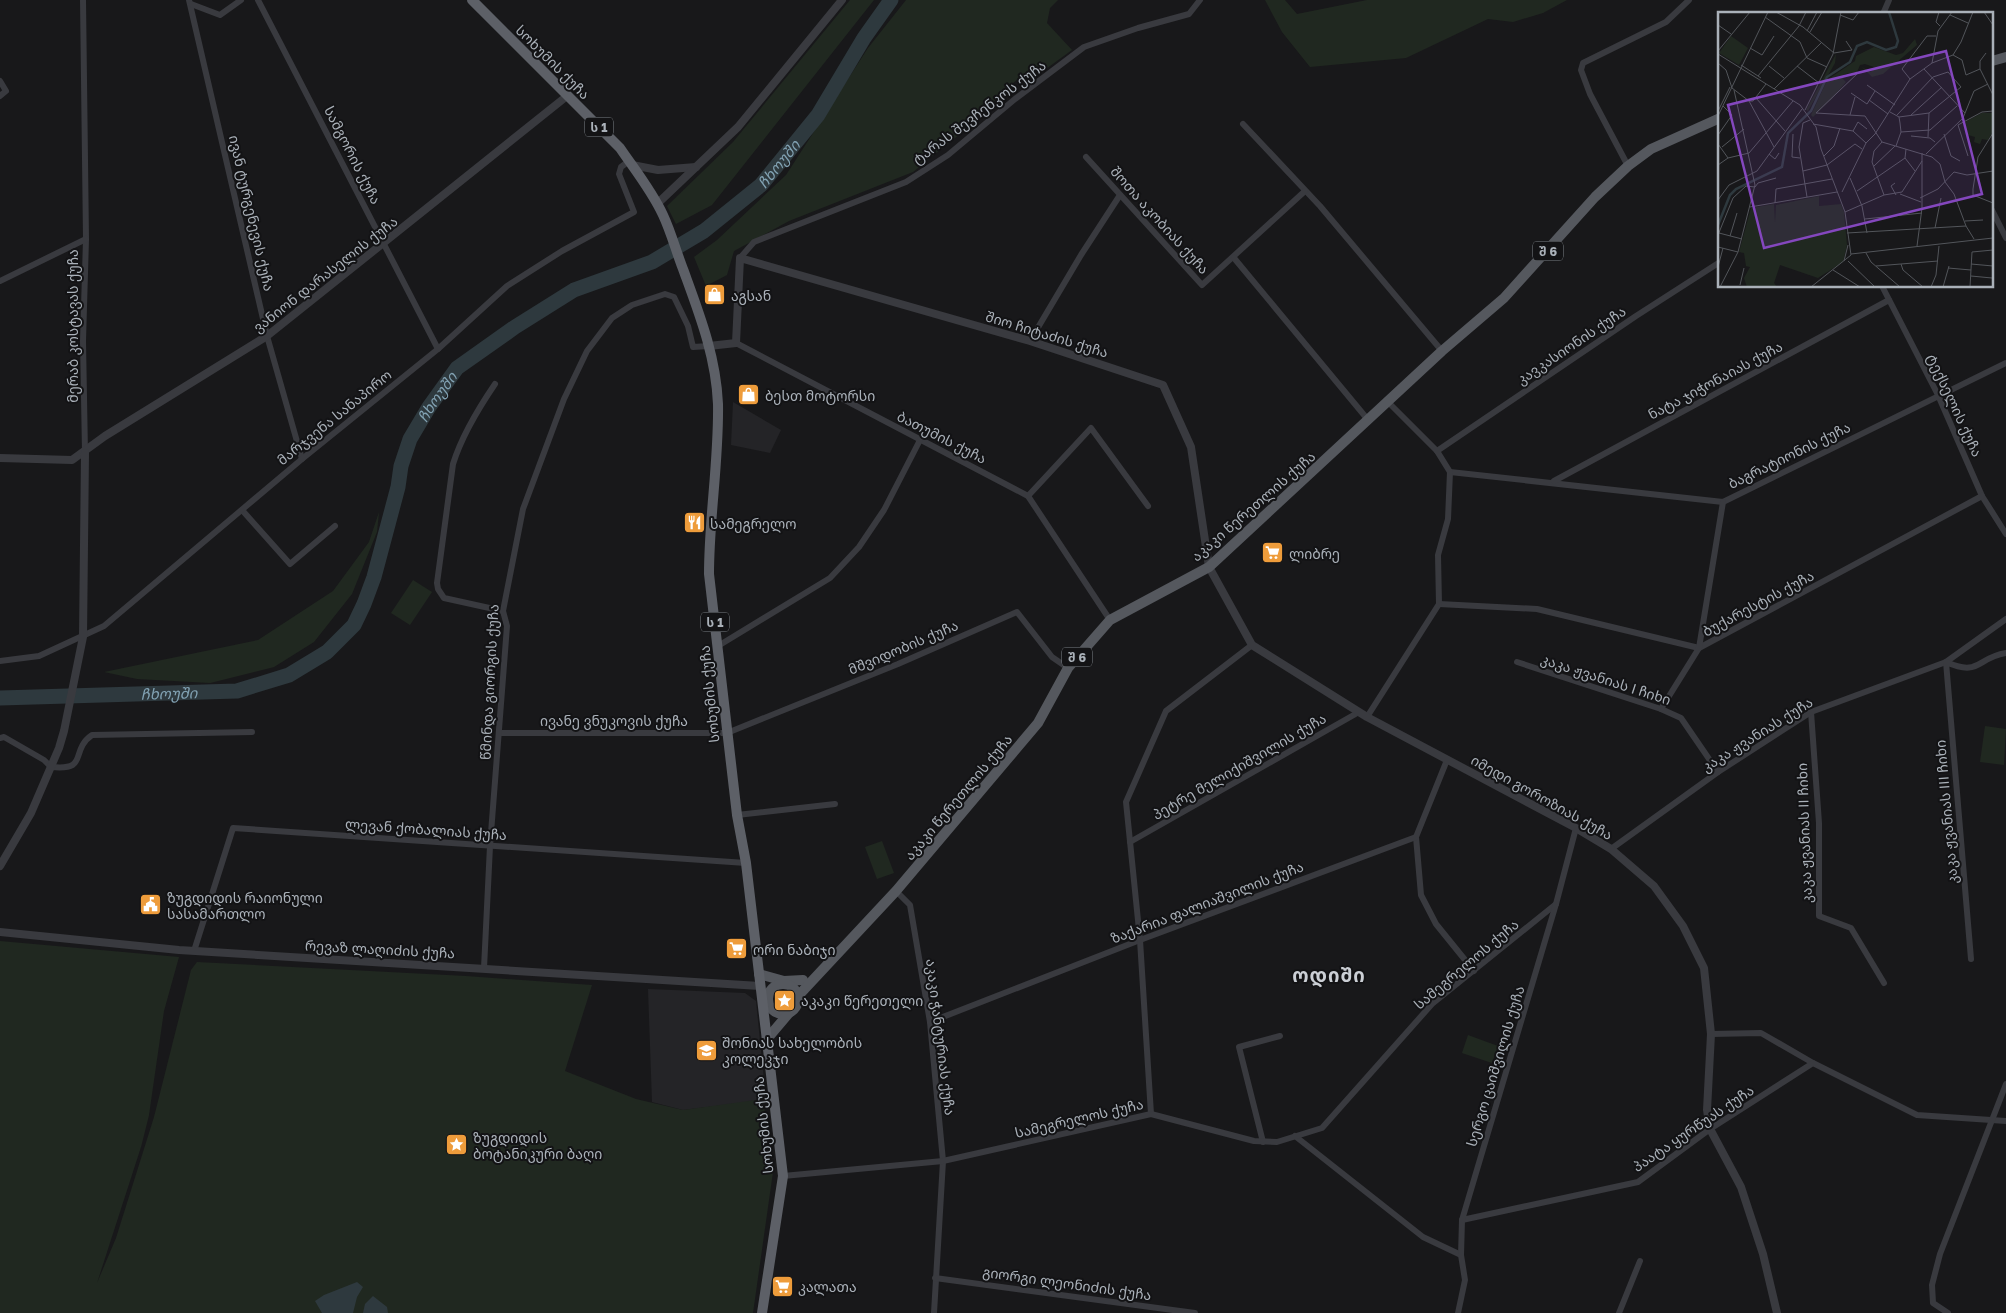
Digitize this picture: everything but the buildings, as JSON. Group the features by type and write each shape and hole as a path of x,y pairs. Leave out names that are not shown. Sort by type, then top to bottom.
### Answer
{"highway":[{"name":"სოხუმის ქუჩა","path":"472,0 620,148 664,216 706,331 716,380 718,403 718,443 709,541 709,574 737,815 746,863 783,1176 762,1313"}],"main road":[{"name":"აკაკი წერეთლის ქუჩა","path":"822,971 896,891 1038,723 1068,668 1110,620 1209,567 1370,421 1442,351 1504,298 1596,197 1628,166 1652,149 1718,119"},
{"name":"შ 6","path":"760,986 782,985 803,980 822,971"},
{"name":"შ 6","path":"767,1039 798,1002 798,996 822,971"},
{"name":"შ 6","path":"759,974 767,978 784,981 803,980"},
{"path":"773,1010 768,999 774,988 782,985 791,986 798,996"},
{"path":"762,1004 784,1014 789,1013"}],"street":[{"name":"მერაბ კოსტავას ქუჩა","path":"51,767 64,731 83,637 85,452 83,341 86,240 83,0"},
{"path":"190,2 220,15 240,0"},
{"name":"სამგორის ქუჩა","path":"258,0 438,349"},
{"path":"831,0 836,7"},
{"path":"657,204 738,127 842,0"},
{"name":"ტარას შევჩენკოს ქუჩა","path":"740,258 754,242 906,182 948,155 1015,99 1084,47 1138,28 1189,14 1200,0"},
{"path":"1628,166 1590,94 1581,70 1583,63 1666,22 1689,0"},
{"path":"1884,12 1889,0"},
{"name":"ივან ტურგენევის ქუჩა","path":"190,2 267,336 302,459"},
{"path":"0,81 6,91 0,96"},
{"name":"ვანიონ დარასელის ქუჩა","path":"0,458 72,460 105,436 267,336 567,96"},
{"path":"1243,124 1305,191 1442,351"},
{"name":"შოთა აკობიას ქუჩა","path":"1086,157 1202,285 1234,258 1305,191"},
{"path":"630,163 658,170 696,167"},
{"name":"მარჯვენა სანაპირო","path":"0,661 39,656 104,626 302,459 438,349 507,286 562,250 634,212 619,174 621,167 630,163"},
{"path":"1030,341 1080,255 1120,195"},
{"path":"1994,214 2006,238"},
{"path":"0,281 86,240"},
{"path":"709,346 736,343 740,258"},
{"name":"შიო ჩიტაძის ქუჩა","path":"740,258 1030,341 1163,385 1191,447 1209,567"},
{"path":"1234,258 1370,421"},
{"name":"კავკასიონის ქუჩა","path":"1437,451 1636,316 1718,263"},
{"name":"ტექსელის ქუჩა","path":"1883,288 1938,395 1982,496 2006,534"},
{"name":"წმინდა გიორგის ქუჩა","path":"484,968 490,846 507,626 504,611 523,509 536,472 564,399 587,352 612,318 632,305 665,294 674,297 688,326 693,347 709,346"},
{"name":"ნატა ჯიჭონაიას ქუჩა","path":"1553,482 1890,300"},
{"name":"ბათუმის ქუჩა","path":"736,343 1028,496 1110,620"},
{"name":"ბაგრატიონის ქუჩა","path":"1450,472 1723,502 2006,363"},
{"path":"495,384 477,411 458,449 453,464 437,583 444,598 504,611"},
{"path":"1367,716 1439,604 1438,555 1448,519 1450,472 1437,451 1388,402"},
{"path":"1028,496 1091,428 1148,506"},
{"path":"718,646 830,578 859,547 884,510 920,440"},
{"name":"ბუქარესტის ქუჩა","path":"1439,604 1538,609 1699,648 1982,496"},
{"path":"1660,708 1699,648 1723,502"},
{"path":"242,510 290,564 335,526"},
{"name":"იმედი გოროზიას ქუჩა","path":"1209,567 1252,645 1367,716 1576,828 1611,849 1654,886 1683,926 1704,968 1711,1034 1707,1110 1710,1129 1741,1187 1763,1254 1777,1313"},
{"name":"მშვიდობის ქუჩა","path":"727,733 898,664 1017,612 1052,657 1068,668"},
{"name":"კაკა ჟვანიას ქუჩა","path":"1611,849 1718,772 1811,712 1946,662 2006,619"},
{"path":"1151,1114 1140,940 1126,802 1166,710 1252,645"},
{"path":"1946,662 1962,670 1971,668 1997,655 2006,654"},
{"name":"კაკა ჟვანიას I ჩიხი","path":"1517,662 1660,708 1681,718 1718,772"},
{"name":"კაკა ჟვანიას III ჩიხი","path":"1946,662 1971,959"},
{"name":"პეტრე მელიქიშვილის ქუჩა","path":"1130,842 1360,712"},
{"name":"კაკა ჟვანიას II ჩიხი","path":"1811,712 1819,823 1819,916 1851,928 1884,983"},
{"path":"0,738 4,738 44,760 51,767 68,768 73,766 86,740 92,735 252,732"},
{"name":"ივანე ვნუკოვის ქუჩა","path":"500,733 727,733"},
{"path":"1447,760 1416,837 1421,895 1436,924 1474,971"},
{"path":"0,866 31,813 51,767"},
{"path":"737,815 836,804"},
{"name":"ლევან ქობალიას ქუჩა","path":"194,951 233,828 746,863"},
{"name":"სერგო ცაიშვილის ქუჩა","path":"1458,1313 1465,1280 1462,1255 1462,1220 1556,904 1576,828"},
{"name":"ზაქარია ფალიაშვილის ქუჩა","path":"930,1022 1140,940 1416,837"},
{"name":"აკაკი ჭანტურიას ქუჩა","path":"896,891 910,905 930,1022 943,1162 934,1313"},
{"name":"სამეგრელოს ქუჩა","path":"783,1176 943,1162 1151,1114 1263,1142 1277,1142 1322,1128 1432,1004 1556,904"},
{"name":"რევაზ ლაღიძის ქუჩა","path":"0,932 194,951 760,986"},
{"path":"1711,1034 1760,1033 1813,1063 1917,1115 2006,1121"},
{"path":"1263,1142 1239,1047 1280,1036"},
{"name":"პაატა ყურწუას ქუჩა","path":"1462,1220 1638,1182 1710,1129 1813,1063"},
{"path":"1948,1313 1933,1303 1932,1285 1940,1254 2006,1084"},
{"path":"1295,1136 1423,1237 1462,1255"},
{"path":"1619,1313 1640,1261"},
{"name":"გიორგი ლეონიძის ქუჩა","path":"935,1278 1195,1313"}],"shaded area":[{"path":"850,0 874,0 712,205 676,224 667,206 733,142"},
{"path":"906,0 1058,0 1050,8 1047,23 1072,50 1039,74 1029,70 1007,88 976,121 913,172 789,221 734,251 727,275 706,286 694,257 717,240 786,175 868,48"},
{"path":"1265,0 1285,0 1297,14 1367,0 1567,0 1543,13 1513,22 1488,19 1406,58 1310,67 1282,32"},
{"path":"733,402 781,430 770,453 731,445"},
{"path":"379,512 377,532 352,594 314,642 274,667 210,683 137,679 104,672 258,640 333,591 369,542"},
{"path":"413,580 432,592 410,625 391,613"},
{"path":"1985,726 2006,729 2004,765 1980,762"},
{"path":"882,841 894,873 877,879 865,847"},
{"name":"ზუგდიდის ბოტანიკური ბაღი","path":"0,941 179,957 164,1011 149,1115 141,1147 97,1283 116,1238 154,1117 191,970 197,962 466,976 592,985 565,1071 636,1099 683,1110 763,1099 773,1172 753,1313 0,1313"},
{"name":"შონიას სახელობის კოლეკჯი","path":"648,989 745,993 756,1001 766,1100 683,1110 652,1102"},
{"path":"782,993 788,993 792,1000 788,1007 782,1007 778,1003 778,997"},
{"path":"1468,1035 1498,1046 1492,1063 1462,1053"},
{"path":"357,1282 363,1287 357,1297 353,1313 322,1313 315,1301 324,1295"},
{"path":"373,1296 387,1307 388,1313 363,1313 365,1304"}],"waterway":[{"name":"ჩხოუში","path":"0,698 237,691 289,675 327,652 354,625 364,604 374,577 398,487 401,466 410,439 429,407 457,368 515,327 574,290 652,262 704,231 761,185 818,115 864,38 891,0"}],"place":[{"name":"აგსან","path":"715,295"},
{"name":"ბესთ მოტორსი","path":"749,395"},
{"name":"სამეგრელო","path":"694,523"},
{"name":"ლიბრე","path":"1273,553"},
{"name":"ზუგდიდის რაიონული სასამართლო","path":"151,905"},
{"name":"ორი ნაბიჯი","path":"737,949"},
{"name":"აკაკი წერეთელი","path":"785,1000"},
{"name":"შონიას სახელობის კოლეკჯი","path":"706,1050"},
{"name":"ზუგდიდის ბოტანიკური ბაღი","path":"457,1145"},
{"name":"კალათა","path":"782,1286"}],"district":[{"name":"ოდიში","path":"1329,974"}]}
